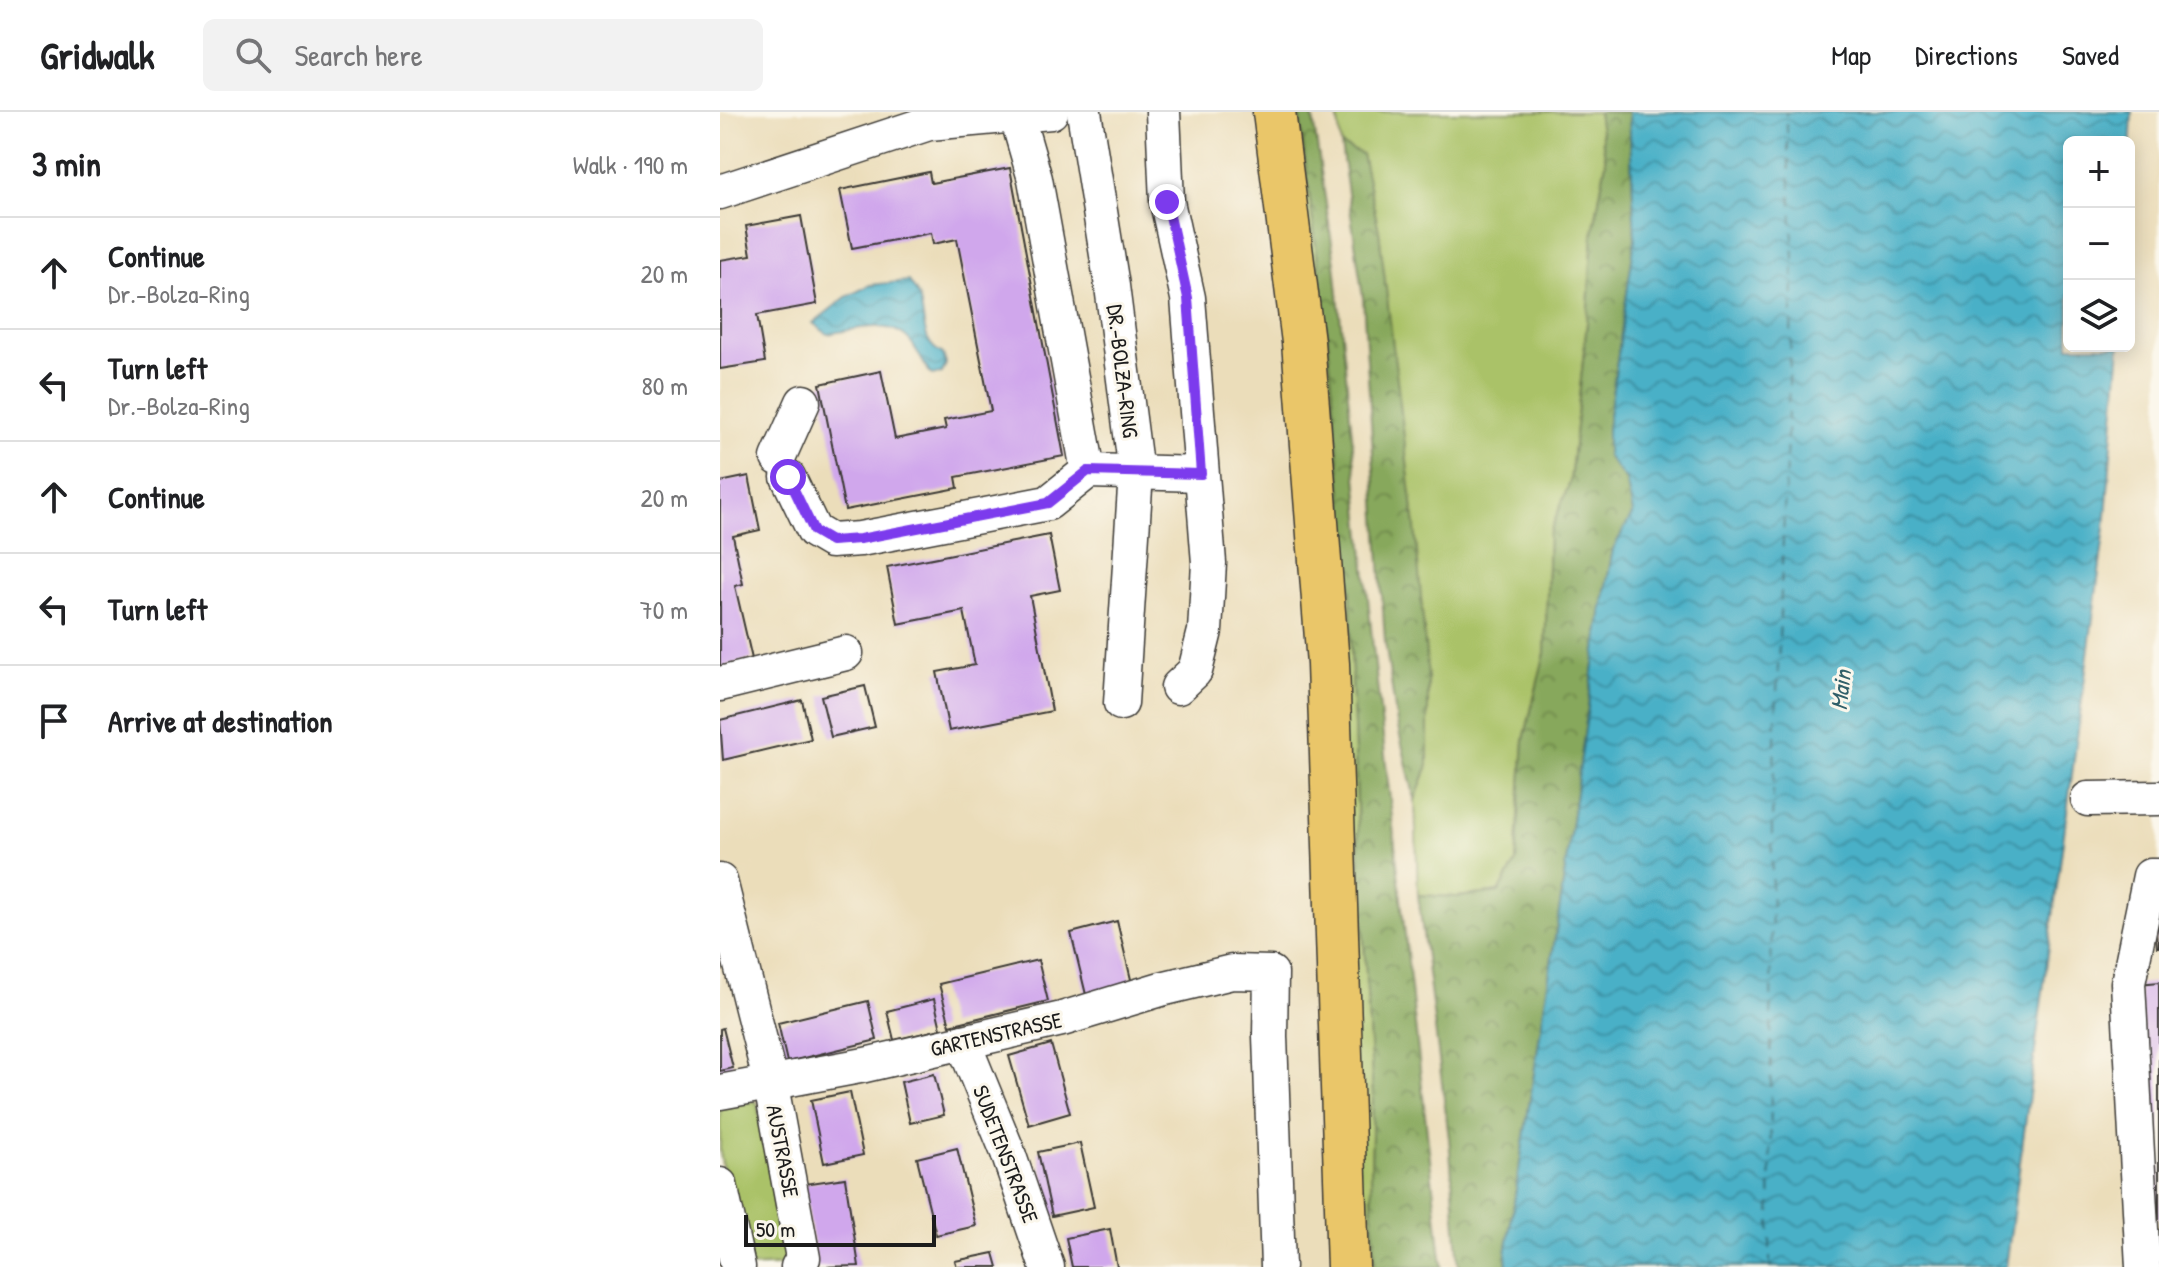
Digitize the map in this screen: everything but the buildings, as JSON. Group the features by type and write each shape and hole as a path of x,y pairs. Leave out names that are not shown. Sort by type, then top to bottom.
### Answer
{"main road":[{"path":"1274,112 1303,342 1328,664 1348,1267"}],"street":[{"path":"720,192 929,123 1051,112"},
{"name":"DR.-BOLZA-RING","path":"1084,112 1112,286 1136,473 1121,703"},
{"path":"1163,112 1167,202 1188,298 1209,563 1205,631 1195,671 1178,687"},
{"path":"1017,117 1035,179 1088,471"},
{"path":"803,402 783,468 814,531 831,541 860,539 1048,503 1088,471 1201,474"},
{"path":"720,684 846,653"},
{"path":"2088,799 2159,798"},
{"path":"2143,1267 2128,983 2150,876 2159,876"},
{"name":"AUSTRASSE","path":"720,881 770,1080 803,1258 798,1267"},
{"name":"GARTENSTRASSE","path":"720,1092 770,1080 865,1065 1062,1019 1161,989 1232,972 1271,973 1270,1036 1278,1267"},
{"name":"SUDETENSTRASSE","path":"963,1042 1007,1150 1047,1267"},
{"path":"720,1185 738,1267"}],"green space":[{"path":"1294,112 1299,112 1328,340 1351,596 1359,853 1373,1096 1371,1175 1375,1267 1363,1267"},
{"path":"1299,112 1312,112 1335,263 1372,638 1442,1267 1375,1267 1371,1175 1373,1096 1359,853 1351,596 1328,340"},
{"path":"1337,112 1598,112 1606,162 1593,233 1570,482 1549,535 1545,653 1524,740 1516,862 1499,892 1457,897 1418,895 1415,800 1428,765 1393,356 1379,231 1362,155 1341,145"},
{"path":"1598,112 1629,112 1635,239 1607,429 1607,456 1626,480 1634,513 1613,549 1602,608 1506,1254 1507,1267 1459,1267 1449,1138 1418,895 1457,897 1499,892 1516,862 1524,740 1545,653 1549,535 1570,482 1593,233 1606,162"},
{"path":"1341,145 1362,154 1379,231 1415,527 1428,678 1428,765 1415,800 1397,723 1385,642 1363,298"},
{"path":"757,1102 788,1265 740,1267 720,1152 720,1109"}],"water":[{"name":"Main","path":"1629,112 2132,112 2131,136 2063,136 2063,352 2120,352 2105,528 2006,1267 1507,1267 1506,1254 1602,608 1613,549 1633,513 1626,480 1607,456 1607,429 1635,239"},
{"path":"909,281 919,298 927,337 943,354 946,364 942,373 932,375 911,342 894,330 872,327 827,334 813,323 846,297 870,285"}],"ferry route":[{"path":"1770,1267 1772,820 1794,258 1786,112"}],"route":[{"path":"788,477 814,531 831,541 860,539 1048,503 1088,471 1201,474 1188,298 1167,202"}]}
